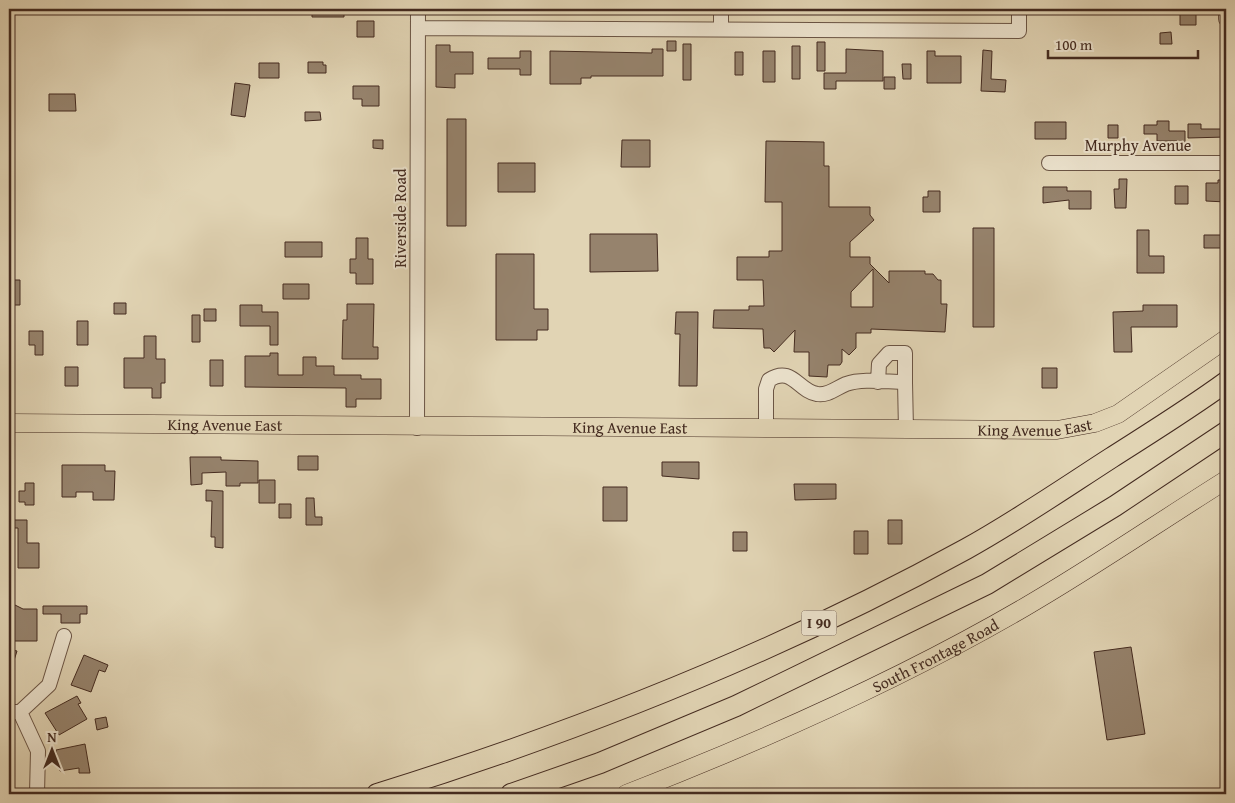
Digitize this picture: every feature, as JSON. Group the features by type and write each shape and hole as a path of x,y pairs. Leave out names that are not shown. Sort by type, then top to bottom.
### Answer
{"highway":[{"name":"I 90","path":"377,794 473,764 588,724 719,669 849,610 967,548 1226,382"},
{"name":"I 90","path":"511,794 600,763 736,706 987,584 1115,506 1226,432"}],"main road":[{"name":"King Avenue East","path":"9,423 417,428 1057,430 1095,423 1118,414 1226,339"},
{"name":"South Frontage Road","path":"626,794 709,762 892,678 1025,607 1226,480"}],"street":[{"name":"Riverside Road","path":"417,428 418,9"},
{"path":"721,9 721,29"},
{"path":"418,28 1019,31 1019,9"},
{"name":"Murphy Avenue","path":"1049,162 1226,162"},
{"path":"878,382 878,364 889,354 905,354 906,430"},
{"path":"766,429 766,389 769,380 775,376 792,377 807,390 816,394 831,392 848,383 905,382"},
{"path":"37,794 38,751 14,712 50,685 64,636"}],"building":[{"path":"312,9 344,9 344,17 312,17"},
{"path":"1180,9 1196,9 1196,25 1180,25"},
{"path":"357,21 374,21 374,37 357,37"},
{"path":"1171,32 1172,44 1160,44 1160,33"},
{"path":"667,41 676,41 676,51 667,51"},
{"path":"817,42 825,42 825,71 817,71"},
{"path":"683,44 691,44 691,80 683,80"},
{"path":"436,45 450,45 450,52 473,52 473,74 455,74 455,88 436,87"},
{"path":"792,46 800,46 800,79 792,79"},
{"path":"652,49 663,49 663,76 591,76 591,78 581,78 581,84 550,84 550,51 652,53"},
{"path":"846,49 883,51 883,81 836,81 836,89 824,89 824,73 846,73"},
{"path":"983,50 992,51 991,79 1006,80 1005,92 981,91"},
{"path":"520,51 531,51 531,75 520,75 520,69 488,69 488,58 520,58"},
{"path":"763,51 775,51 775,82 763,82"},
{"path":"927,51 935,51 935,56 961,56 961,83 927,83"},
{"path":"735,52 743,52 743,75 735,75"},
{"path":"308,62 323,62 323,65 326,65 326,73 308,73"},
{"path":"259,63 279,63 279,78 259,78"},
{"path":"902,64 911,64 911,79 903,79"},
{"path":"884,77 895,77 895,89 884,89"},
{"path":"235,83 250,85 245,117 231,115"},
{"path":"353,86 379,86 379,106 362,106 362,99 353,99"},
{"path":"49,94 75,94 76,111 49,111"},
{"path":"305,112 320,112 321,120 305,121"},
{"path":"447,119 466,119 466,226 447,226"},
{"path":"1157,121 1169,121 1169,131 1185,131 1185,144 1177,144 1177,141 1157,141 1157,134 1144,134 1144,125 1157,125"},
{"path":"1035,122 1066,122 1066,139 1035,139"},
{"path":"1188,124 1201,124 1201,129 1226,129 1226,137 1188,138"},
{"path":"1108,125 1118,125 1118,138 1108,138"},
{"path":"373,140 383,140 383,149 373,148"},
{"path":"622,140 650,140 650,167 621,167"},
{"path":"766,141 824,142 824,166 829,166 829,207 870,207 870,215 874,220 850,242 850,257 870,257 870,264 889,283 889,271 925,271 925,274 933,274 938,280 941,280 941,304 947,304 945,332 871,329 871,333 856,333 856,348 849,355 842,349 842,362 840,365 828,365 827,377 809,376 809,352 794,352 795,330 774,352 770,348 764,348 763,329 713,328 714,310 749,310 749,306 764,306 763,280 737,280 737,257 769,257 769,251 782,251 782,202 765,202","holes":["873,269 873,307 851,307 851,292"]},
{"path":"498,163 535,163 535,192 498,192"},
{"path":"1119,179 1127,179 1126,208 1115,208 1114,189 1119,189"},
{"path":"1218,180 1226,180 1226,202 1206,201 1206,183 1218,183"},
{"path":"1175,186 1188,186 1188,204 1175,204"},
{"path":"1043,187 1067,187 1067,191 1091,191 1091,209 1069,209 1069,200 1043,203"},
{"path":"928,191 940,191 940,212 923,212 923,197 928,197"},
{"path":"973,228 994,228 994,327 973,327"},
{"path":"1137,230 1149,230 1149,256 1164,256 1164,273 1137,273"},
{"path":"590,234 657,234 658,271 590,272"},
{"path":"1204,235 1226,235 1226,248 1204,248"},
{"path":"356,238 368,238 368,259 373,259 373,284 356,284 356,273 350,273 350,259 356,259"},
{"path":"285,242 322,242 322,257 285,257"},
{"path":"496,254 534,254 534,309 548,309 548,330 537,330 537,340 496,340"},
{"path":"9,280 20,280 20,305 9,305"},
{"path":"283,284 309,284 309,299 283,299"},
{"path":"114,303 126,303 126,314 114,314"},
{"path":"347,304 374,304 373,347 378,347 378,359 342,359 343,320 347,320"},
{"path":"240,305 262,305 262,312 278,312 278,345 270,345 270,326 240,326"},
{"path":"1143,305 1177,305 1177,327 1131,327 1132,352 1114,352 1113,312 1143,311"},
{"path":"204,309 216,309 216,321 204,321"},
{"path":"676,312 698,312 697,386 679,386 680,334 675,334"},
{"path":"192,315 200,315 200,342 192,342"},
{"path":"77,321 88,321 88,345 77,345"},
{"path":"29,331 43,331 43,355 35,355 35,345 29,345"},
{"path":"144,336 156,336 156,359 165,359 165,383 161,383 161,398 152,398 152,388 124,388 124,358 144,358"},
{"path":"270,353 278,353 278,375 303,375 303,357 316,357 316,366 334,366 334,375 361,375 361,379 381,379 381,399 356,399 356,407 346,407 346,388 245,387 245,356 270,356"},
{"path":"210,360 223,360 223,386 210,386"},
{"path":"65,367 78,367 78,386 65,386"},
{"path":"1042,368 1057,368 1057,388 1042,388"},
{"path":"298,456 318,456 318,470 298,470"},
{"path":"190,457 221,457 221,460 258,461 258,483 240,483 240,486 226,486 226,472 202,473 202,484 191,485"},
{"path":"662,462 699,462 699,479 662,476"},
{"path":"62,465 105,465 105,471 115,471 114,500 93,500 93,492 76,492 76,497 62,497"},
{"path":"259,480 275,480 275,503 259,503"},
{"path":"25,483 34,483 34,505 25,505 25,502 19,502 19,491 25,491"},
{"path":"794,484 836,484 836,499 795,500"},
{"path":"603,487 627,487 627,521 603,521"},
{"path":"206,490 223,491 223,548 215,547 215,537 211,537 212,501 206,501"},
{"path":"306,498 314,498 315,517 322,517 322,525 306,525"},
{"path":"279,504 291,504 291,518 279,518"},
{"path":"12,520 27,520 27,543 39,543 39,568 18,568 18,528 12,528"},
{"path":"888,520 902,520 902,544 888,544"},
{"path":"854,531 868,531 868,554 854,554"},
{"path":"733,532 747,532 747,551 733,551"},
{"path":"11,603 23,609 37,609 37,641 9,641 9,608"},
{"path":"43,606 87,606 87,614 80,614 80,623 61,623 61,614 43,614"},
{"path":"1131,647 1145,734 1107,740 1094,652"},
{"path":"9,649 17,651 10,673 9,672"},
{"path":"84,655 108,665 105,672 99,670 91,692 71,685"},
{"path":"77,696 81,703 78,704 87,719 59,735 45,713"},
{"path":"106,717 108,727 97,730 95,719"},
{"path":"85,744 90,773 79,773 79,768 60,771 56,750"}]}
